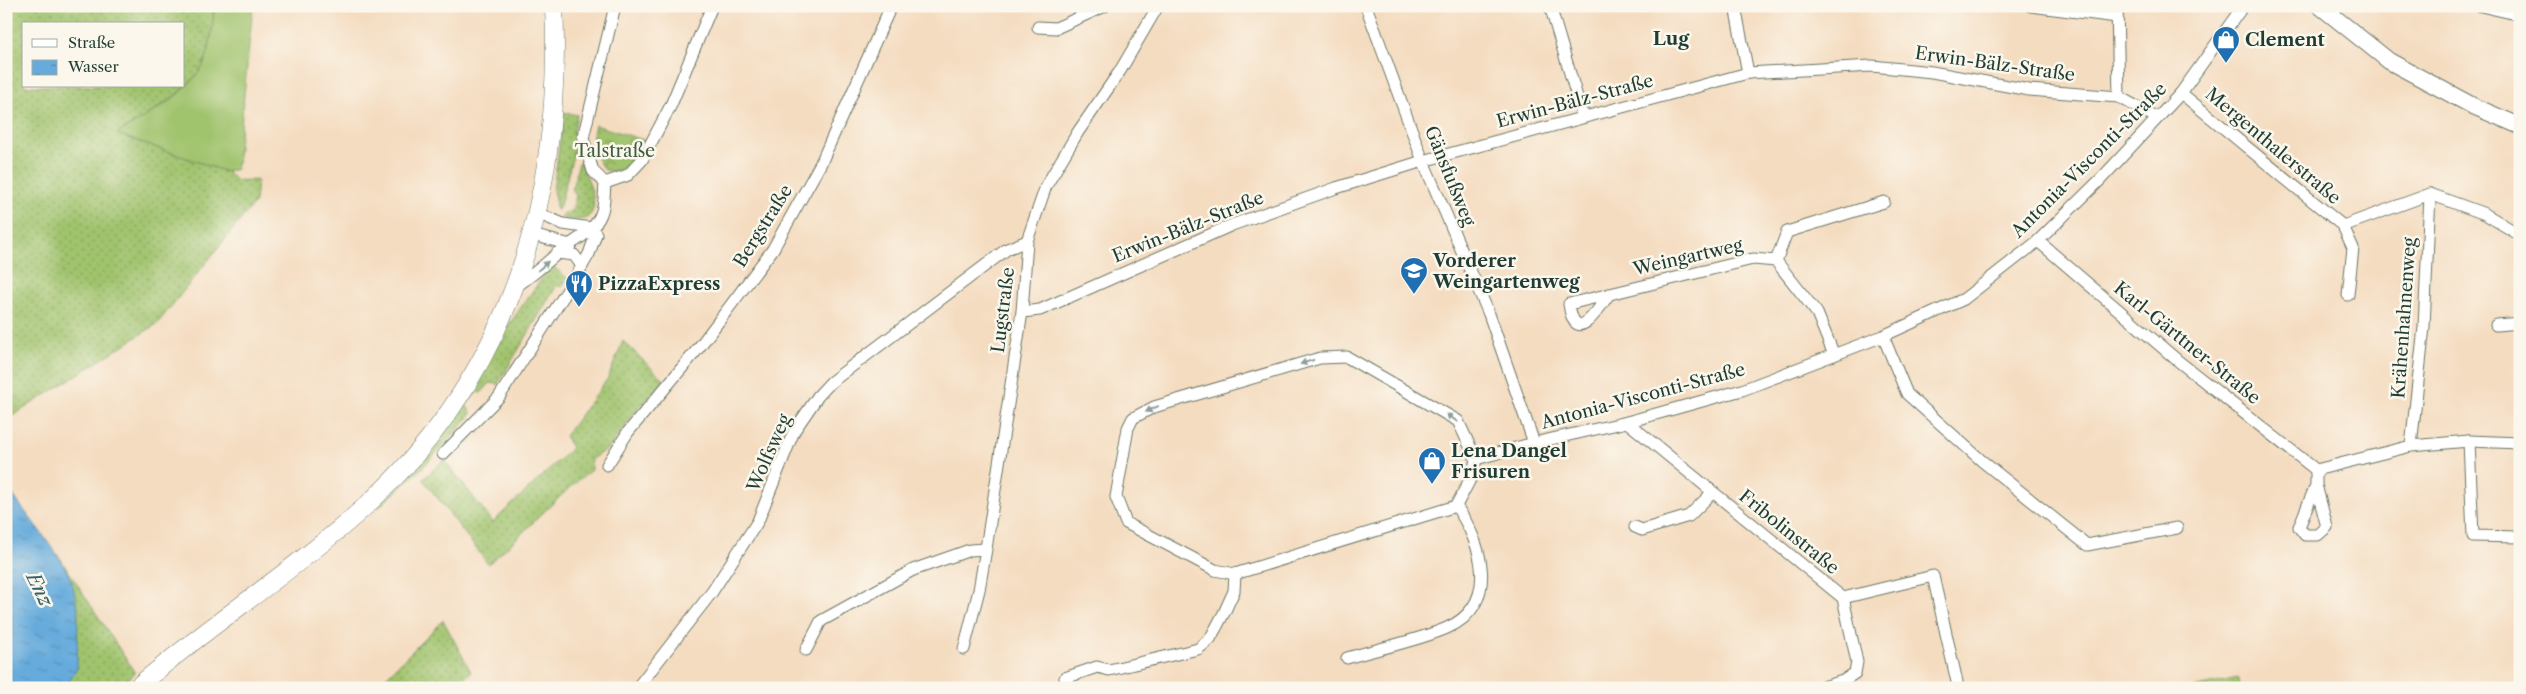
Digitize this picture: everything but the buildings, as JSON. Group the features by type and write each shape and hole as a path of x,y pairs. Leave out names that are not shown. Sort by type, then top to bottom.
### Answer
{"main road":[{"path":"136,688 319,545 392,480 430,436 460,393 483,354 515,288 532,235 552,132 555,91 554,6"},
{"path":"2320,6 2390,61 2473,106 2520,126"}],"street":[{"path":"605,183 593,171 583,138 615,6"},
{"path":"605,183 628,174 642,160 671,106 712,6"},
{"name":"Bergstraße","path":"607,465 628,432 697,350 773,249 821,163 891,6"},
{"path":"1038,27 1056,28 1105,6"},
{"name":"Lugstraße","path":"964,650 979,590 986,549 1022,312 1027,241 1046,186 1158,6"},
{"name":"Gänsfußweg","path":"1366,6 1423,161 1489,314 1534,443"},
{"path":"1550,6 1583,117"},
{"path":"1735,6 1748,73"},
{"path":"2031,6 2117,12 2119,97"},
{"name":"Antonia-Visconti-Straße","path":"1476,460 1534,443 1627,422 1742,390 1883,336 1964,299 2038,241 2157,118 2181,92 2243,6"},
{"path":"2481,6 2520,15"},
{"name":"Erwin-Bälz-Straße","path":"1022,312 1040,310 1232,225 1336,188 1423,161 1748,73 1872,66 1932,72 2029,90 2119,97 2157,118"},
{"name":"Mergenthalerstraße","path":"2181,92 2343,226 2353,248 2348,295"},
{"path":"515,288 591,228 602,213 605,183"},
{"path":"2430,194 2485,214 2520,235"},
{"name":"Mergenthalerstraße","path":"2343,226 2430,194"},
{"name":"Krähenhahnenweg","path":"2411,446 2424,327 2430,194"},
{"path":"1834,355 1817,313 1776,261 1787,232 1884,202"},
{"path":"442,454 499,397 582,266 595,242 596,234 591,228 563,224 537,213"},
{"path":"532,235 571,245"},
{"name":"Wolfsweg","path":"637,688 712,592 758,521 794,431 818,396 831,382 1007,249 1027,241"},
{"name":"Karl-Gärttner-Straße","path":"2038,241 2177,360 2316,470"},
{"path":"558,253 574,255 582,266"},
{"name":"Weingartweg","path":"1609,294 1753,259 1776,261"},
{"path":"2496,325 2520,323"},
{"path":"1883,336 1907,394 1982,461 2087,545 2177,528"},
{"path":"1347,357 1458,421 1476,460 1473,474 1456,506 1235,574 1215,570 1126,523 1120,512 1116,497 1128,428 1133,418 1154,407 1320,358 1347,357"},
{"name":"Fribolinstraße","path":"1627,422 1843,598 1857,662 1855,673 1843,681 1820,688"},
{"path":"2469,441 2473,536 2520,537"},
{"path":"2316,485 2316,470 2411,446 2469,441 2520,443"},
{"name":"Fribolinstraße","path":"1635,527 1642,530 1689,516 1712,493"},
{"path":"1347,658 1447,628 1463,618 1478,597 1484,575 1471,527 1456,506"},
{"path":"806,650 821,621 914,570 970,550 986,549"},
{"path":"1064,678 1097,667 1109,670 1198,649 1210,639 1227,606 1234,591 1235,574"},
{"name":"Fribolinstraße","path":"1843,598 1933,576 1956,682"}],"green space":[{"path":"6,6 214,6 208,54 195,77 185,86 185,22 22,22 22,88 183,88 163,104 117,134 227,172 237,181 257,180 255,202 157,324 6,420"},
{"path":"214,6 253,6 237,165 236,169 227,172 117,134 175,97 194,78 208,54"},
{"path":"564,112 577,115 574,130 575,148 557,211 553,190"},
{"name":"Talstraße","path":"595,125 644,140 630,164 619,170 605,170 598,160 594,149"},
{"path":"579,163 581,163 592,194 594,204 592,212 587,218 577,220 562,218 561,216 572,210 576,196 572,188"},
{"path":"551,265 567,278 562,287 557,285 498,384 490,383 481,393 477,392 466,405 471,412 469,417 423,467 378,508 376,506 486,363 510,323"},
{"path":"623,341 664,380 638,409 609,448 591,459 591,470 488,564 423,479 444,460 493,522 572,448 565,436 608,378"},
{"path":"60,558 135,673 119,688 65,688 77,668 72,582"},
{"path":"6,594 13,626 6,662"},
{"path":"443,620 471,672 451,688 375,688"},
{"path":"2238,678 2239,688 2193,688"}],"water":[{"name":"Enz","path":"6,486 60,558 72,582 78,610 77,668 65,688 6,688 6,662 13,626 6,594"}],"place":[{"name":"Clement","path":"2226,64"},
{"name":"Vorderer Weingartenweg","path":"1414,295"},
{"name":"PizzaExpress","path":"579,308"},
{"name":"Lena Dangel Frisuren","path":"1432,485"}],"district":[{"name":"Lug","path":"1671,38"}]}
